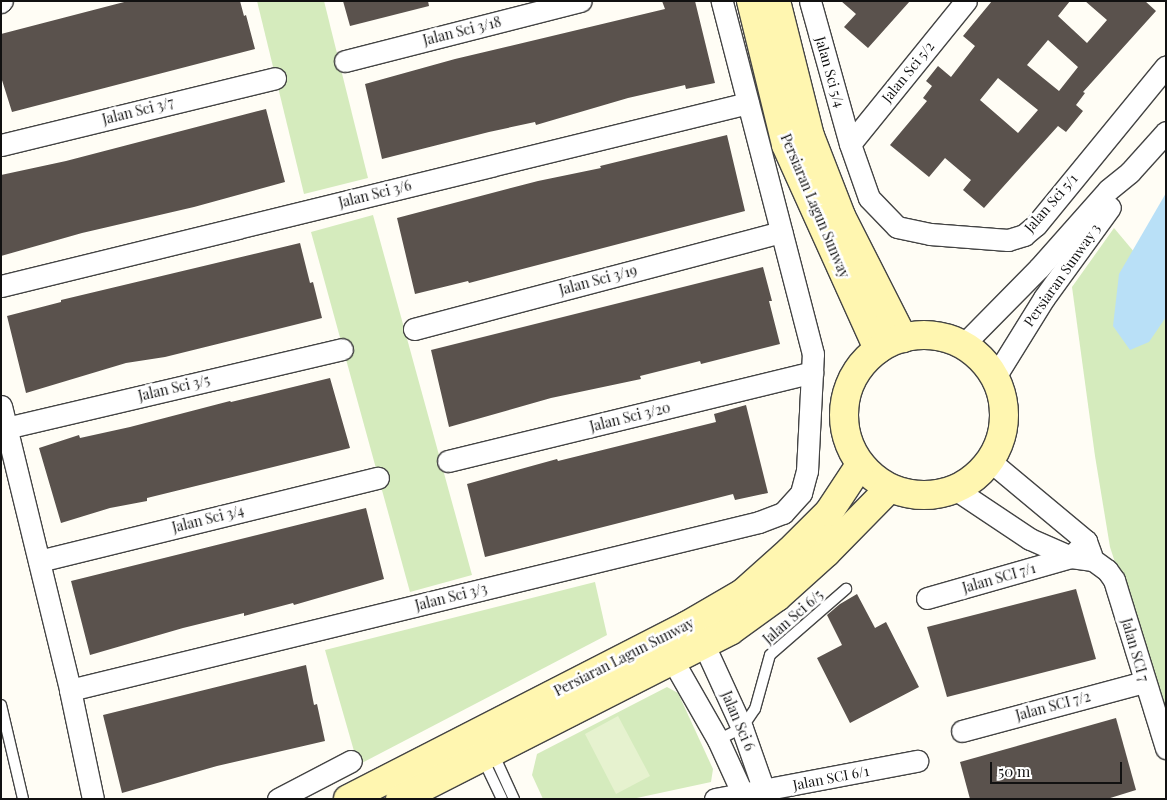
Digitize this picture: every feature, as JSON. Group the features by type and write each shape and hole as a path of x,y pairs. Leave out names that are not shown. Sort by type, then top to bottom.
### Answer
{"main road":[{"name":"Persiaran Lagun Sunway","path":"751,1 786,145 878,349"},
{"name":"Persiaran Lagun Sunway","path":"776,1 810,136 841,216 903,338"},
{"path":"923,335 944,337 963,345 982,359 995,377 1002,398 1004,419 1000,441 990,461 975,478 955,489 933,495 910,495 889,488 873,479 860,465 847,442 843,417 847,390 859,367 878,349 903,338 923,335"},
{"name":"Persiaran Lagun Sunway","path":"348,799 686,626 743,593 790,551 829,512 860,465"},
{"name":"Persiaran Lagun Sunway","path":"400,799 673,662 730,630 777,596 826,552 889,488"}],"street":[{"name":"Jalan Sci 3/18","path":"345,61 580,1"},
{"name":"Jalan Sci 3/3","path":"70,690 758,522 783,513 801,493 807,470 813,354 722,1"},
{"name":"Jalan Sci 5/4","path":"810,1 850,144"},
{"name":"Jalan Sci 5/2","path":"850,144 966,1"},
{"name":"Jalan Sci 5/1","path":"850,144 869,198 897,227 930,234 1008,240 1024,235 1036,225 1166,66"},
{"name":"Jalan Sci 3/7","path":"1,145 275,78"},
{"name":"Jalan Sci 3/6","path":"1,286 748,102"},
{"name":"Persiaran Sunway 3","path":"963,345 1023,284 1108,190 1130,172 1166,132"},
{"name":"Persiaran Sunway 3","path":"995,377 1044,298 1116,199 1130,172"},
{"name":"Jalan Sci 3/19","path":"414,329 781,232"},
{"path":"1023,284 1044,298"},
{"name":"Jalan Sci 3/5","path":"6,428 342,349"},
{"name":"Jalan Sci 3/20","path":"448,462 812,372"},
{"path":"1,406 70,690 93,799"},
{"name":"Jalan SCI 7","path":"990,461 1090,551 1114,580 1144,682 1166,748"},
{"name":"Jalan Sci 3/4","path":"39,561 378,478"},
{"path":"955,489 1030,539 1071,557 1090,551"},
{"name":"Jalan SCI 7/1","path":"927,598 1071,557"},
{"name":"Jalan Sci 6","path":"704,644 742,728 766,794"},
{"name":"Jalan Sci 6","path":"673,662 718,740 744,796"},
{"name":"Jalan SCI 7/2","path":"962,731 1144,682"},
{"path":"278,799 351,760"},
{"name":"Jalan SCI 6/1","path":"715,799 766,794 917,761"}],"lane":[{"name":"Jalan Sci 6/5","path":"742,728 755,709 770,655 846,589"},
{"path":"1,705 6,755 23,799"},
{"path":"718,740 742,728"},
{"path":"487,755 502,799"},
{"path":"487,755 514,799"}],"green space":[{"path":"257,1 324,1 368,178 304,194"},
{"path":"373,215 472,575 410,592 311,232"},
{"path":"1114,228 1166,290 1166,719 1110,547 1095,456 1072,287"},
{"path":"595,582 607,635 358,765 325,650"},
{"path":"667,687 678,693 713,769 711,782 632,799 543,799 532,775 537,754"},
{"path":"618,716 650,776 616,794 585,734"}],"water":[{"path":"1166,193 1166,317 1149,342 1130,350 1113,326 1119,274"}],"building":[{"path":"128,1 240,1 244,16 246,15 255,49 12,112 1,77 1,34"},
{"path":"343,1 428,1 429,6 350,26"},
{"path":"662,1 695,1 715,83 686,89 685,85 628,98 536,125 535,122 489,132 382,159 365,84 455,59 665,9"},
{"path":"841,1 910,1 868,48 844,27 856,14"},
{"path":"992,1 1070,1 1058,16 1087,43 1107,20 1085,1 1145,1 1156,11 1083,92 1085,93 1076,105 1083,111 1066,132 1058,126 984,208 963,190 971,180 945,158 929,177 890,145 927,101 923,98 932,86 926,81 938,66 951,77 975,46 963,36","holes":["1048,40 1078,67 1059,91 1027,65","998,78 1038,110 1018,133 980,100"]},
{"path":"266,109 285,182 194,207 82,233 1,256 1,175 66,161"},
{"path":"727,135 745,211 469,283 468,281 415,294 397,218"},
{"path":"300,243 310,283 313,282 322,318 165,357 126,363 26,393 7,316 61,302 61,300"},
{"path":"763,267 780,344 701,364 700,361 640,376 641,379 551,398 449,427 431,350"},
{"path":"330,378 350,448 147,498 147,501 110,508 61,523 39,448 79,435 80,438 130,427"},
{"path":"746,405 768,493 735,500 733,494 485,557 467,484 557,459 558,461 716,422 714,414"},
{"path":"366,508 384,579 294,605 293,603 244,616 244,613 183,628 90,655 71,581"},
{"path":"1076,589 1096,659 947,697 927,627"},
{"path":"857,594 875,628 886,622 919,687 850,723 817,658 842,645 827,615 840,604"},
{"path":"306,665 314,705 317,704 325,741 217,766 122,793 103,715"},
{"path":"1116,718 1136,790 1107,799 970,799 960,762"}]}
